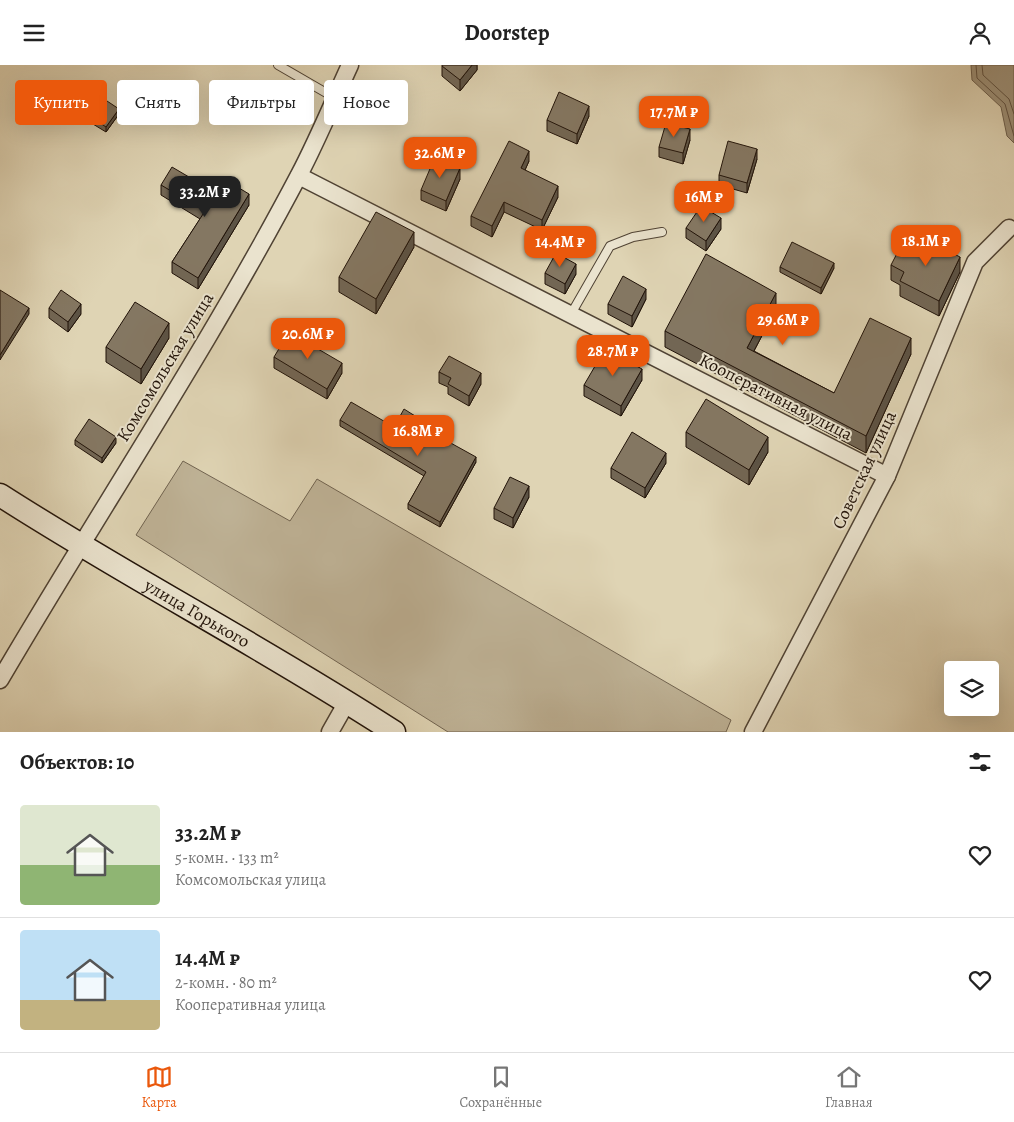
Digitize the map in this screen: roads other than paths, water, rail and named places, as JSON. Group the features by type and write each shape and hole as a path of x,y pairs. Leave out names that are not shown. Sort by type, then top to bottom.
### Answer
{"main road":[{"name":"улица Горького","path":"0,495 79,546 347,702 394,732"}],"street":[{"name":"Комсомольская улица","path":"343,80 350,65"},
{"name":"Комсомольская улица","path":"0,680 79,546 180,385 299,175 324,122"},
{"name":"Кооперативная улица","path":"299,175 887,476"},
{"name":"Советская улица","path":"752,732 887,476 975,262 1009,228"},
{"path":"330,732 347,702"}],"lane":[{"path":"278,65 324,92"},
{"path":"571,314 610,246 633,237 662,232"}],"water":[{"path":"971,65 1014,65 1014,143 1007,136 1001,107 972,80"}]}
